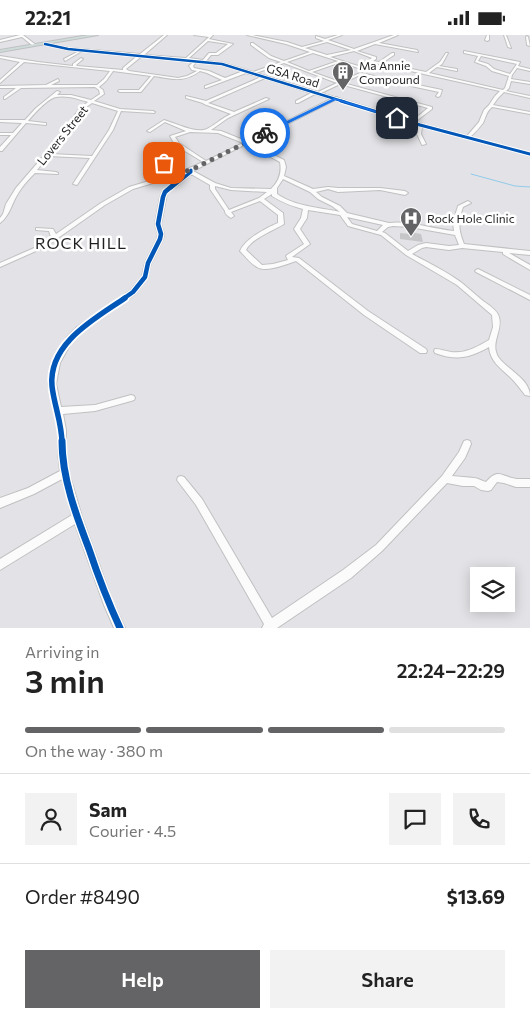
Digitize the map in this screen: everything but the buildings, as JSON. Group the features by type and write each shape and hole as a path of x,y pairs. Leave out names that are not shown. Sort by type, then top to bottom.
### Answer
{"highway":[{"path":"0,50 92,35"},
{"path":"0,50 96,35"}],"street":[{"path":"118,71 124,69 166,35"},
{"path":"195,35 212,35"},
{"path":"187,59 212,35"},
{"path":"248,35 302,48 365,71 297,102"},
{"path":"302,48 341,35"},
{"path":"328,57 356,50 397,35"},
{"path":"487,40 488,35"},
{"path":"505,35 510,47"},
{"path":"0,41 21,36 34,45"},
{"path":"317,37 375,57 358,67"},
{"path":"528,37 529,45"},
{"path":"204,61 210,54 217,54 230,44 207,41"},
{"path":"374,43 417,51"},
{"name":"GSA Road","path":"45,44 82,51 204,61 254,73 412,123 530,153"},
{"path":"252,44 268,57 309,73 431,108 412,123"},
{"path":"65,60 82,51"},
{"path":"254,73 313,52"},
{"path":"465,52 518,62 520,64 511,74 507,88 496,97 491,106 485,111 485,117 467,138"},
{"path":"380,63 393,54"},
{"path":"427,73 447,54"},
{"path":"480,55 476,60 478,62 493,70 511,74"},
{"path":"0,57 184,79 190,78 200,70"},
{"path":"76,67 75,64 82,59"},
{"path":"196,60 191,66 193,69 225,80"},
{"path":"0,82 23,61"},
{"path":"370,61 530,97"},
{"path":"309,73 340,62"},
{"path":"436,66 456,70"},
{"path":"517,67 530,69"},
{"path":"124,69 129,72"},
{"path":"98,86 112,70"},
{"path":"206,87 247,71"},
{"path":"360,74 441,91 438,96"},
{"path":"120,91 140,91 153,75"},
{"path":"205,102 266,77"},
{"path":"510,80 530,83"},
{"path":"46,87 58,81"},
{"name":"Lovers Street","path":"0,87 60,88 98,86 103,93 80,109 47,155 18,189 6,214 0,221"},
{"path":"4,98 20,87"},
{"path":"0,150 25,122 55,95 60,88"},
{"path":"55,95 70,96 120,110 153,112"},
{"path":"187,97 234,114"},
{"path":"207,131 217,123 267,99"},
{"path":"120,628 109,605 77,517 66,473 62,453 62,430 52,384 56,363 62,348 79,329 138,287 145,277 148,263 160,239 161,234 158,223 163,197 166,192 205,162 336,99"},
{"path":"491,106 530,113"},
{"path":"75,184 111,130 120,110"},
{"path":"0,121 46,123"},
{"path":"149,131 164,121 190,131"},
{"path":"420,125 419,134 424,144"},
{"path":"205,162 177,144 172,136 190,131 219,132 282,161 284,170 282,177 273,190 261,199 229,214 212,189 213,184"},
{"path":"0,134 15,134"},
{"path":"47,155 94,157"},
{"path":"158,161 176,165 182,172"},
{"path":"33,171 56,173"},
{"path":"0,265 55,239 103,203 131,188 182,172 191,171 213,184 231,189 273,190"},
{"path":"282,177 312,191 316,197 338,207 350,225 389,238 408,255 459,284 495,314 497,326 491,342 494,355 499,364 513,375 528,393"},
{"path":"312,191 328,188 338,190 380,189 405,193"},
{"path":"273,190 274,195 287,203 305,209 321,209 389,225 404,225 456,233"},
{"path":"261,199 281,214 281,224 268,229 265,234 250,241 243,251 262,267 297,259"},
{"path":"462,246 454,226 457,213 462,205 468,203"},
{"path":"305,209 304,218 297,229 306,241 307,246 290,256 290,259 297,259 366,313 423,351"},
{"path":"378,233 389,225"},
{"path":"38,229 51,230 55,239"},
{"path":"408,255 422,245 449,248 462,246 530,253"},
{"path":"503,251 530,268"},
{"path":"478,271 530,299"},
{"path":"438,351 447,355 466,355 491,342"},
{"path":"59,411 95,408 132,397"},
{"path":"181,480 199,502 270,627 347,574 379,548 445,479 462,455 467,444"},
{"path":"0,503 31,491 66,473"},
{"path":"445,479 475,482 481,487 488,487 494,478 516,483 530,483"},
{"path":"0,565 77,517"}],"waterway":[{"path":"471,174 515,186 530,187"}],"cycle path":[{"path":"45,44 68,49 222,64 420,125 530,154"},
{"path":"120,628 109,605 77,517 65,473 62,452 62,430 52,384 56,363 69,339 79,329 133,292 145,277 148,263 160,239 161,234 158,224 165,192 191,172 191,170"}],"way so far":[{"path":"164,163 176,165 182,172 191,170 265,133"}],"place":[{"name":"Ma Annie Compound","path":"343,91"},
{"name":"Rock Hole Clinic","path":"411,237"}],"district":[{"name":"ROCK HILL","path":"81,242"}],"route":[{"path":"265,133 336,99 397,118"}]}
